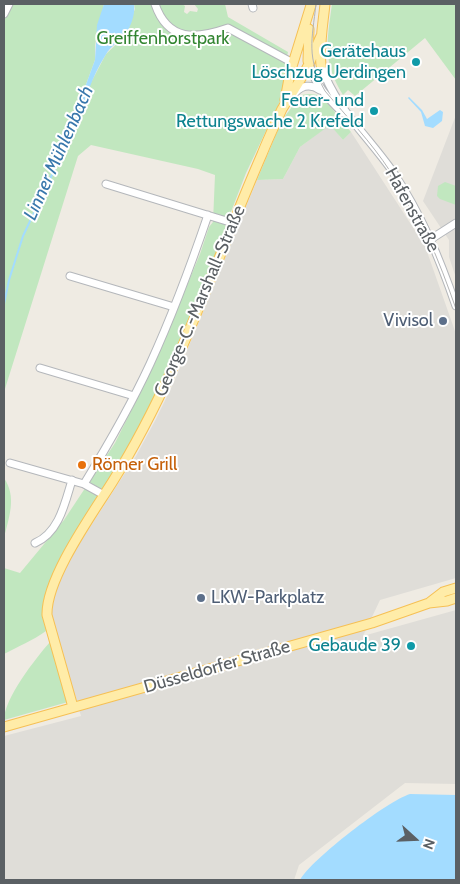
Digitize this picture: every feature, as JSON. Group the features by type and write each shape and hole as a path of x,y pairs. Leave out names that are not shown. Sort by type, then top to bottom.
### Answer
{"main road":[{"path":"282,109 293,63 311,4"},
{"name":"Hafenstraße","path":"308,64 311,4"},
{"name":"Hafenstraße","path":"322,65 320,54 325,4"},
{"name":"George-C.-Marshall-Straße","path":"73,707 47,615 50,590 61,567 141,432 169,378 262,152 282,109 298,86 321,36"},
{"name":"Düsseldorfer Straße","path":"428,603 443,592 456,588"},
{"name":"Düsseldorfer Straße","path":"4,727 372,622 428,603 456,598"}],"street":[{"path":"4,14 9,4"},
{"path":"155,4 163,20 176,32 189,35 208,35 228,28 293,63"},
{"name":"Hafenstraße","path":"308,64 326,96 353,122"},
{"name":"Hafenstraße","path":"322,65 334,95 391,171 417,211 431,239 456,306"},
{"path":"290,78 291,83 298,86 316,87 326,96"},
{"path":"106,184 233,223"},
{"path":"84,484 112,439 150,365 208,215"},
{"path":"431,239 456,224"},
{"path":"70,276 174,307"},
{"path":"40,368 134,396"},
{"path":"10,463 106,491"},
{"path":"35,543 43,540 61,516 72,480"}],"shaded area":[{"path":"456,115 456,278 449,257 449,240 423,201"},
{"path":"330,124 343,140 351,132 425,246 456,334 456,578 380,600 363,636 456,610 456,784 405,783 299,865 294,880 4,880 4,736 81,716 49,609 52,596 70,558 136,456 156,419 174,382 257,180 283,179 300,147"}],"green space":[{"name":"Greiffenhorstpark","path":"4,4 104,4 95,45 95,60 77,109 106,54 123,38 135,9 134,4 182,4 185,6 184,12 187,14 190,11 197,12 198,9 194,4 225,4 228,17 288,52 282,97 246,173 229,217 217,221 224,223 227,229 183,339 152,406 46,595 43,608 46,631 31,641 4,654 4,568 20,573 64,520 115,443 153,367 200,254 209,227 213,222 215,175 198,169 91,145 78,156 4,392"},
{"path":"332,4 456,4 456,80 425,38 355,96 348,90 343,95 336,83 329,61 328,40"},
{"path":"301,95 319,95 326,101 351,132 343,140 330,125 300,147 283,179 257,180 282,120"},
{"path":"445,182 456,186 456,205 437,196 438,186"},
{"path":"4,478 10,492 11,507 4,538"},
{"path":"50,642 68,702 4,720 9,701 36,658"}],"water":[{"name":"Linner Mühlenbach","path":"104,4 134,4 133,18 128,31 111,48 100,64 76,124 77,109 95,60 97,25"},
{"path":"409,97 422,110 427,119 440,110 443,112 442,121 433,128 425,126 421,112"},
{"path":"410,794 456,795 456,880 300,880 334,845 385,807"}],"waterway":[{"name":"Linner Mühlenbach","path":"4,304 9,280 23,236 76,124"}],"tram line":[{"path":"316,4 312,48 319,79 325,91 383,160 411,203 436,255 456,309"}],"place":[{"name":"Gerätehaus Löschzug Uerdingen","path":"416,62"},
{"name":"Feuer- und Rettungswache 2 Krefeld","path":"374,111"},
{"name":"Vivisol","path":"443,321"},
{"name":"Römer Grill","path":"82,465"},
{"name":"LKW-Parkplatz","path":"201,598"},
{"name":"Gebaude 39","path":"411,646"}]}
